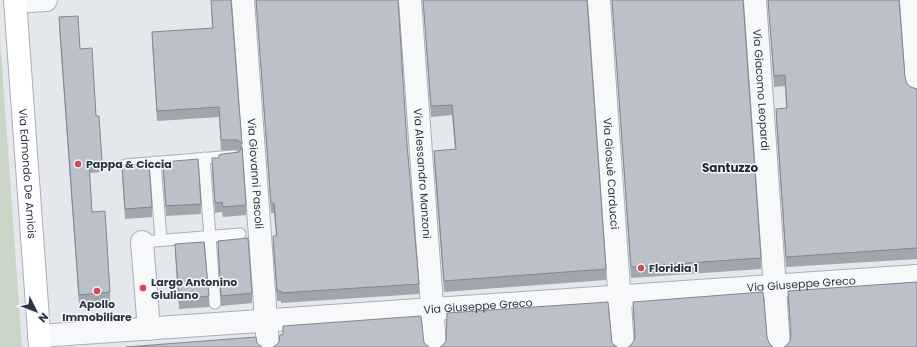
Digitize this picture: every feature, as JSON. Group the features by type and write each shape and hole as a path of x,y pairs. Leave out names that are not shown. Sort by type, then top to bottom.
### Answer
{"main road":[{"name":"Via Edmondo De Amicis","path":"16,1 40,342"}],"street":[{"path":"16,1 46,0"},
{"name":"Via Giovanni Pascoli","path":"243,0 268,347"},
{"name":"Via Alessandro Manzoni","path":"410,0 435,347"},
{"name":"Via Giosuè Carducci","path":"599,0 623,347"},
{"name":"Via Giacomo Leopardi","path":"755,0 779,347"},
{"path":"911,0 917,87"},
{"path":"149,328 152,241"},
{"name":"Via Giuseppe Greco","path":"40,342 149,328 917,276"}],"lane":[{"path":"125,164 235,156"},
{"path":"204,158 215,303"},
{"path":"156,162 152,241 240,234"}],"green space":[{"path":"0,38 22,347 0,347"}],"building":[{"path":"211,0 231,0 242,144 238,140 221,140 219,107 157,111 152,32 213,28"},
{"path":"256,0 398,0 407,144 419,284 281,293 281,291 277,291 273,236 277,236 274,203 271,203"},
{"path":"423,0 587,0 606,269 444,281 434,151 456,149 452,105 431,106"},
{"path":"612,0 743,0 761,258 631,267"},
{"path":"768,0 899,0 905,77 907,84 917,89 917,248 786,257 776,109 787,108 785,75 774,76"},
{"path":"78,16 80,49 92,48 96,116 99,116 102,161 89,162 92,212 105,211 110,292 79,295 59,17"},
{"path":"242,147 246,205 223,207 222,202 215,203 212,158 219,158 219,155 222,154 239,152"},
{"path":"198,159 201,204 166,206 163,162"},
{"path":"149,163 152,207 125,209 122,165"},
{"path":"248,238 252,293 221,296 218,241"},
{"path":"204,242 209,296 179,299 175,244"},
{"path":"917,282 917,347 784,347 790,341 791,336 788,291"},
{"path":"763,292 767,337 769,343 773,347 628,347 634,341 635,336 633,302"},
{"path":"608,302 612,343 617,347 440,347 446,341 447,313"},
{"path":"421,316 424,343 429,347 273,347 279,342 280,335 283,335 283,326"},
{"path":"256,337 257,343 262,347 126,347"}],"place":[{"name":"Pappa & Ciccia","path":"78,164"},
{"name":"Floridia 1","path":"641,268"},
{"name":"Largo Antonino Giuliano","path":"143,288"},
{"name":"Apollo Immobiliare","path":"97,291"}],"district":[{"name":"Santuzzo","path":"730,167"}]}
